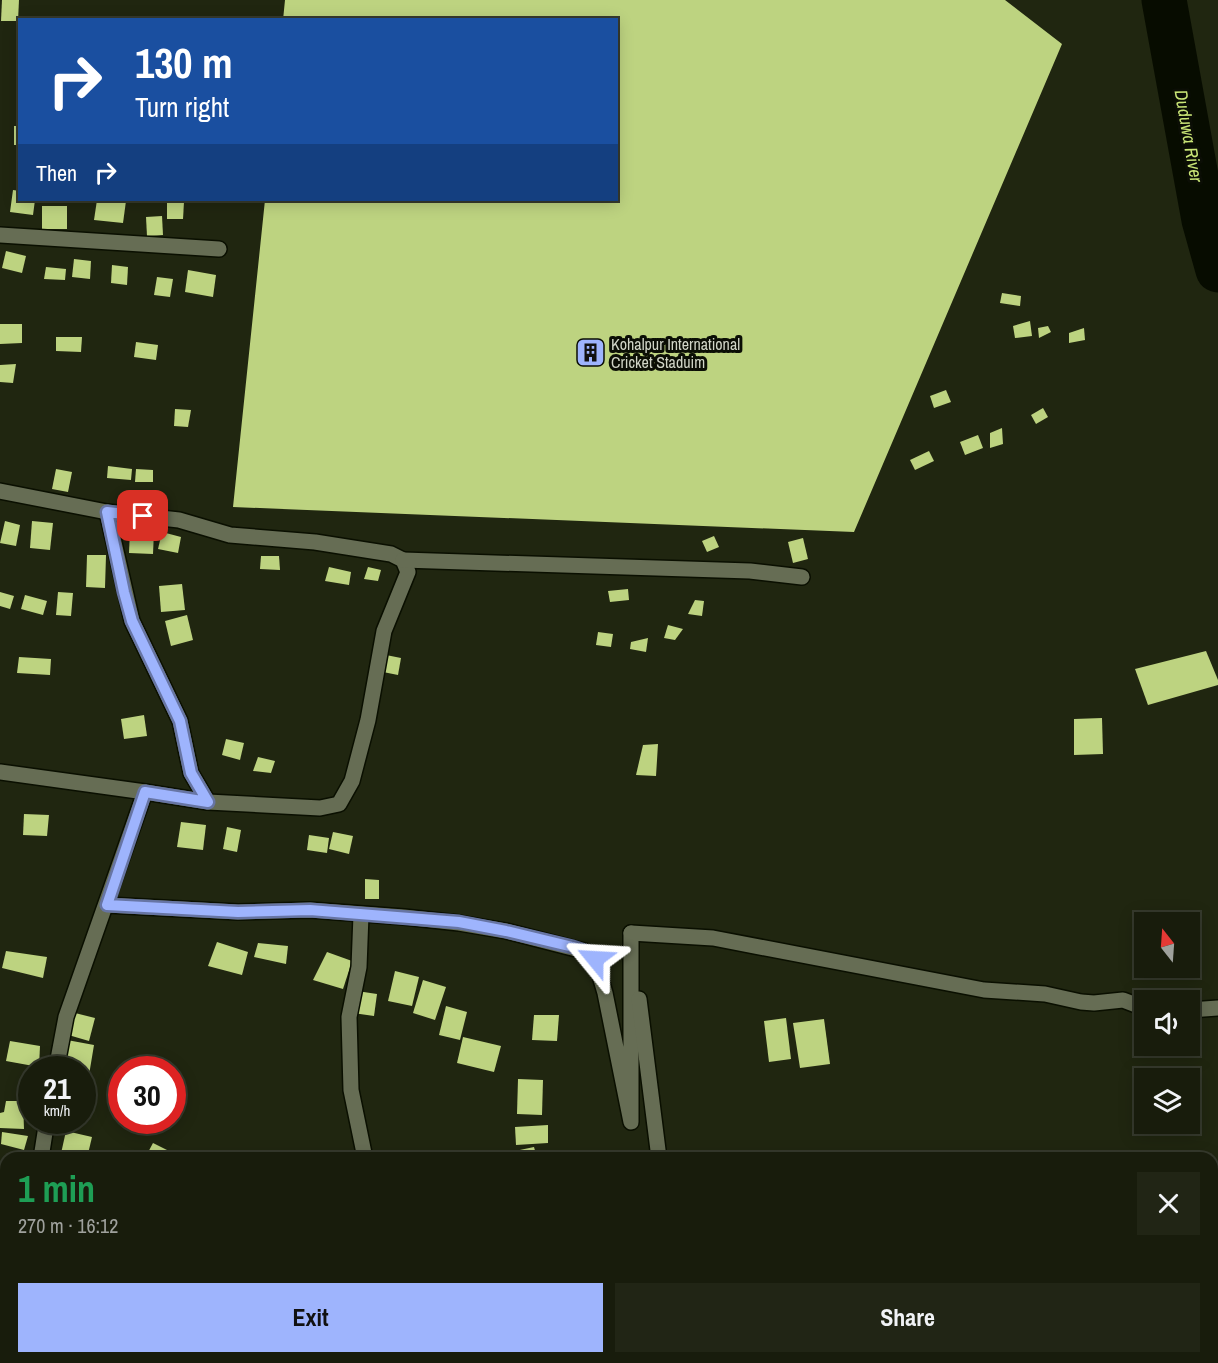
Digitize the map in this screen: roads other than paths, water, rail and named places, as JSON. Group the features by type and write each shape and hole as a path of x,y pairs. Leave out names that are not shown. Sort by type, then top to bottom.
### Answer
{"street":[{"path":"0,235 219,249"},
{"path":"0,491 107,512 179,520 230,535 315,542 391,554 404,560 750,572 802,577"},
{"path":"107,512 132,621 180,721 191,773 208,802"},
{"path":"0,772 208,802 320,807 339,804 352,781 368,720 384,631 408,572 404,560"},
{"path":"59,1056 66,1017 145,792"},
{"path":"107,905 238,912 310,910 459,922 506,931 588,952 595,959 605,993 631,1122 631,933"},
{"path":"361,915 359,967 349,1017 351,1090 363,1152"},
{"path":"631,933 713,938 984,990 1045,994 1081,1002 1123,1000 1134,1004"},
{"path":"631,933 658,1152"},
{"path":"1200,1009 1218,1008"},
{"path":"41,1152 44,1134"}],"waterway":[{"name":"Duduwa River","path":"1164,0 1204,220 1218,270"}],"place":[{"name":"Kohalpur International Cricket Staduim","path":"590,353"}]}
